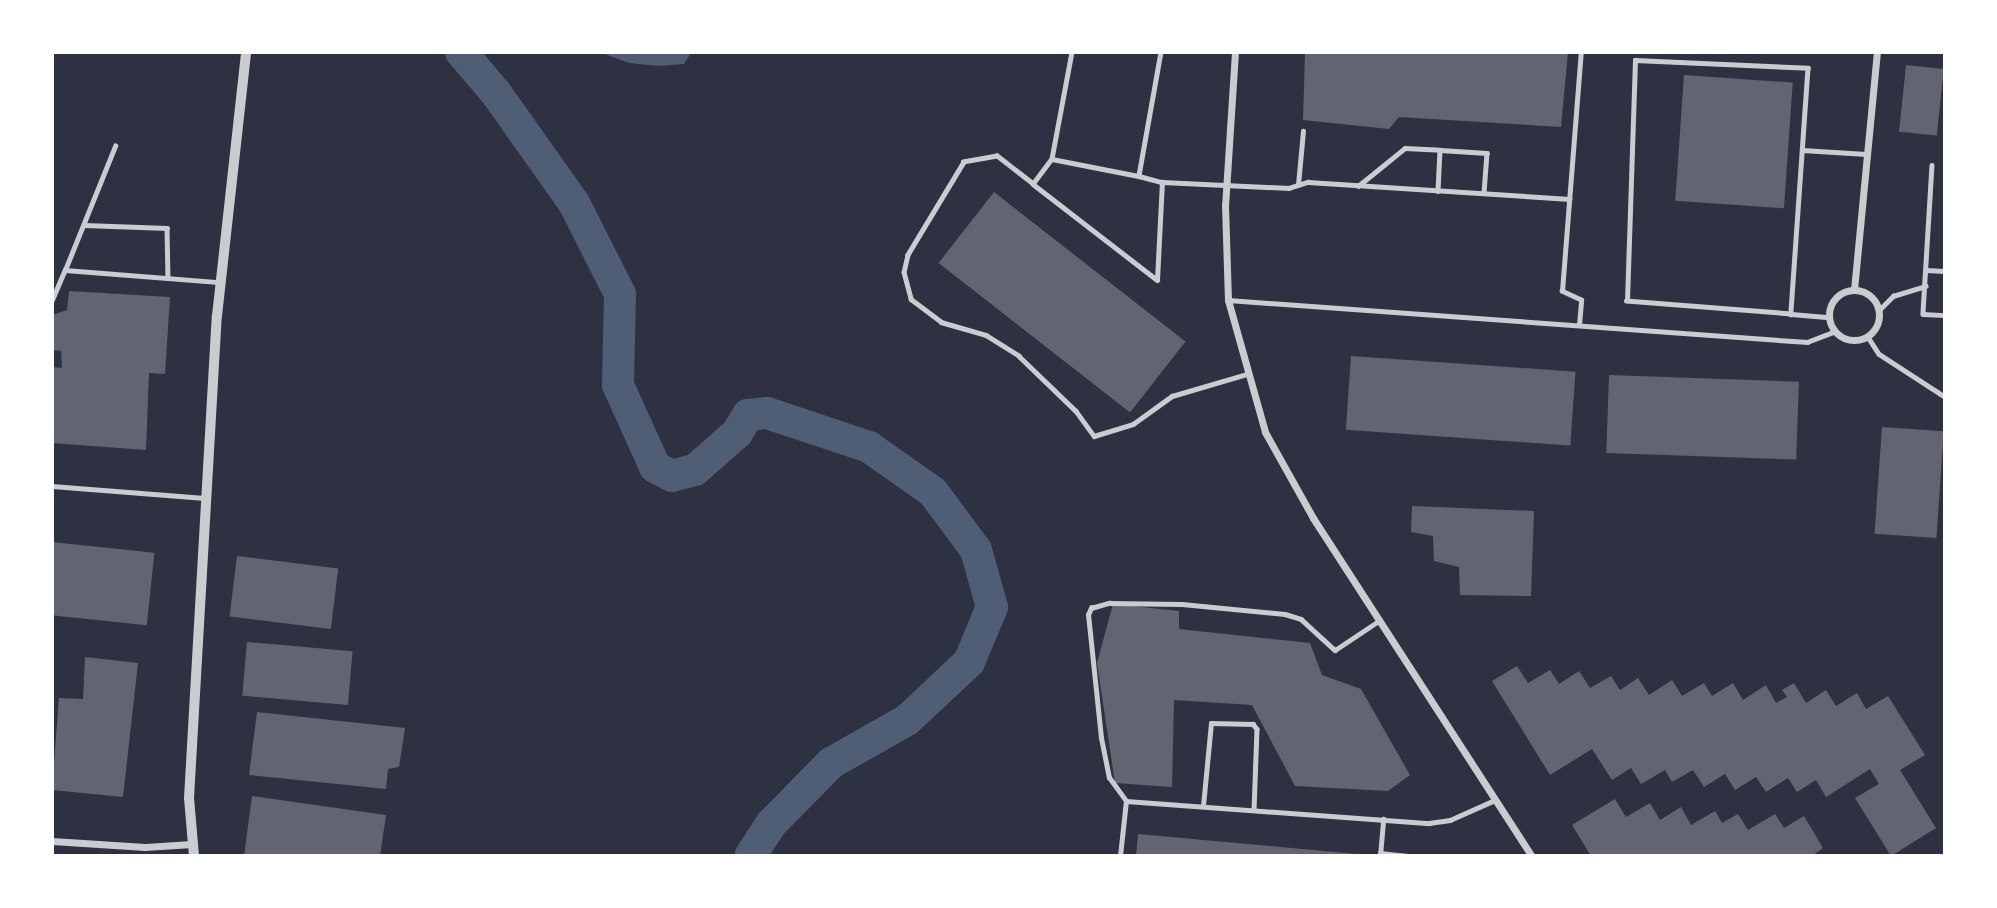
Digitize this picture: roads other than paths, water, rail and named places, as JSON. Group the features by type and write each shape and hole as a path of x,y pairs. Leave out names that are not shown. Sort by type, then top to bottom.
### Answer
{"street":[{"path":"52,841 193,850 188,798 220,282 246,52"},
{"path":"1235,52 1225,185 1228,300 1247,374 1278,460 1532,856"},
{"path":"1854,290 1877,52"},
{"path":"1854,290 1870,296 1879,310 1877,327 1868,337 1848,340 1835,331 1829,317 1833,302 1854,290"}],"lane":[{"path":"1033,184 1052,159 1072,52"},
{"path":"1139,176 1161,52"},
{"path":"1579,325 1581,300 1562,291 1581,52"},
{"path":"1636,52 1628,301 1829,317"},
{"path":"1635,60 1808,68 1791,314"},
{"path":"1298,185 1303,131"},
{"path":"52,300 115,146"},
{"path":"1358,186 1405,148 1487,153 1484,193"},
{"path":"1438,191 1440,150"},
{"path":"1802,150 1866,155"},
{"path":"1162,182 1157,280 997,156 964,162 908,255 904,272 911,299 926,313 986,335 1019,356 1076,411 1094,436 1133,424 1172,396 1247,374"},
{"path":"1052,159 1162,182 1358,186 1569,199"},
{"path":"1932,165 1923,314 1944,315"},
{"path":"83,225 167,228 168,278"},
{"path":"65,270 220,282"},
{"path":"1926,270 1944,271"},
{"path":"1879,310 1893,296 1924,286"},
{"path":"1228,300 1807,342 1835,331"},
{"path":"1868,337 1879,354 1944,396"},
{"path":"52,486 207,498"},
{"path":"1120,856 1126,801 1109,778 1101,738 1088,615 1091,608 1109,603 1182,604 1285,614 1301,620 1335,649 1380,620"},
{"path":"1203,806 1211,723 1253,724 1257,729 1254,810"},
{"path":"1126,801 1441,823 1497,799"},
{"path":"1383,820 1380,854 1408,856"}],"water":[{"path":"602,53 691,53 684,64 659,66 629,63"}],"waterway":[{"path":"461,52 496,93 574,203 620,294 618,385 655,467 672,476 695,470 737,433 748,415 767,413 869,447 933,492 976,550 992,607 969,662 907,720 831,763 771,824 750,856"}]}
